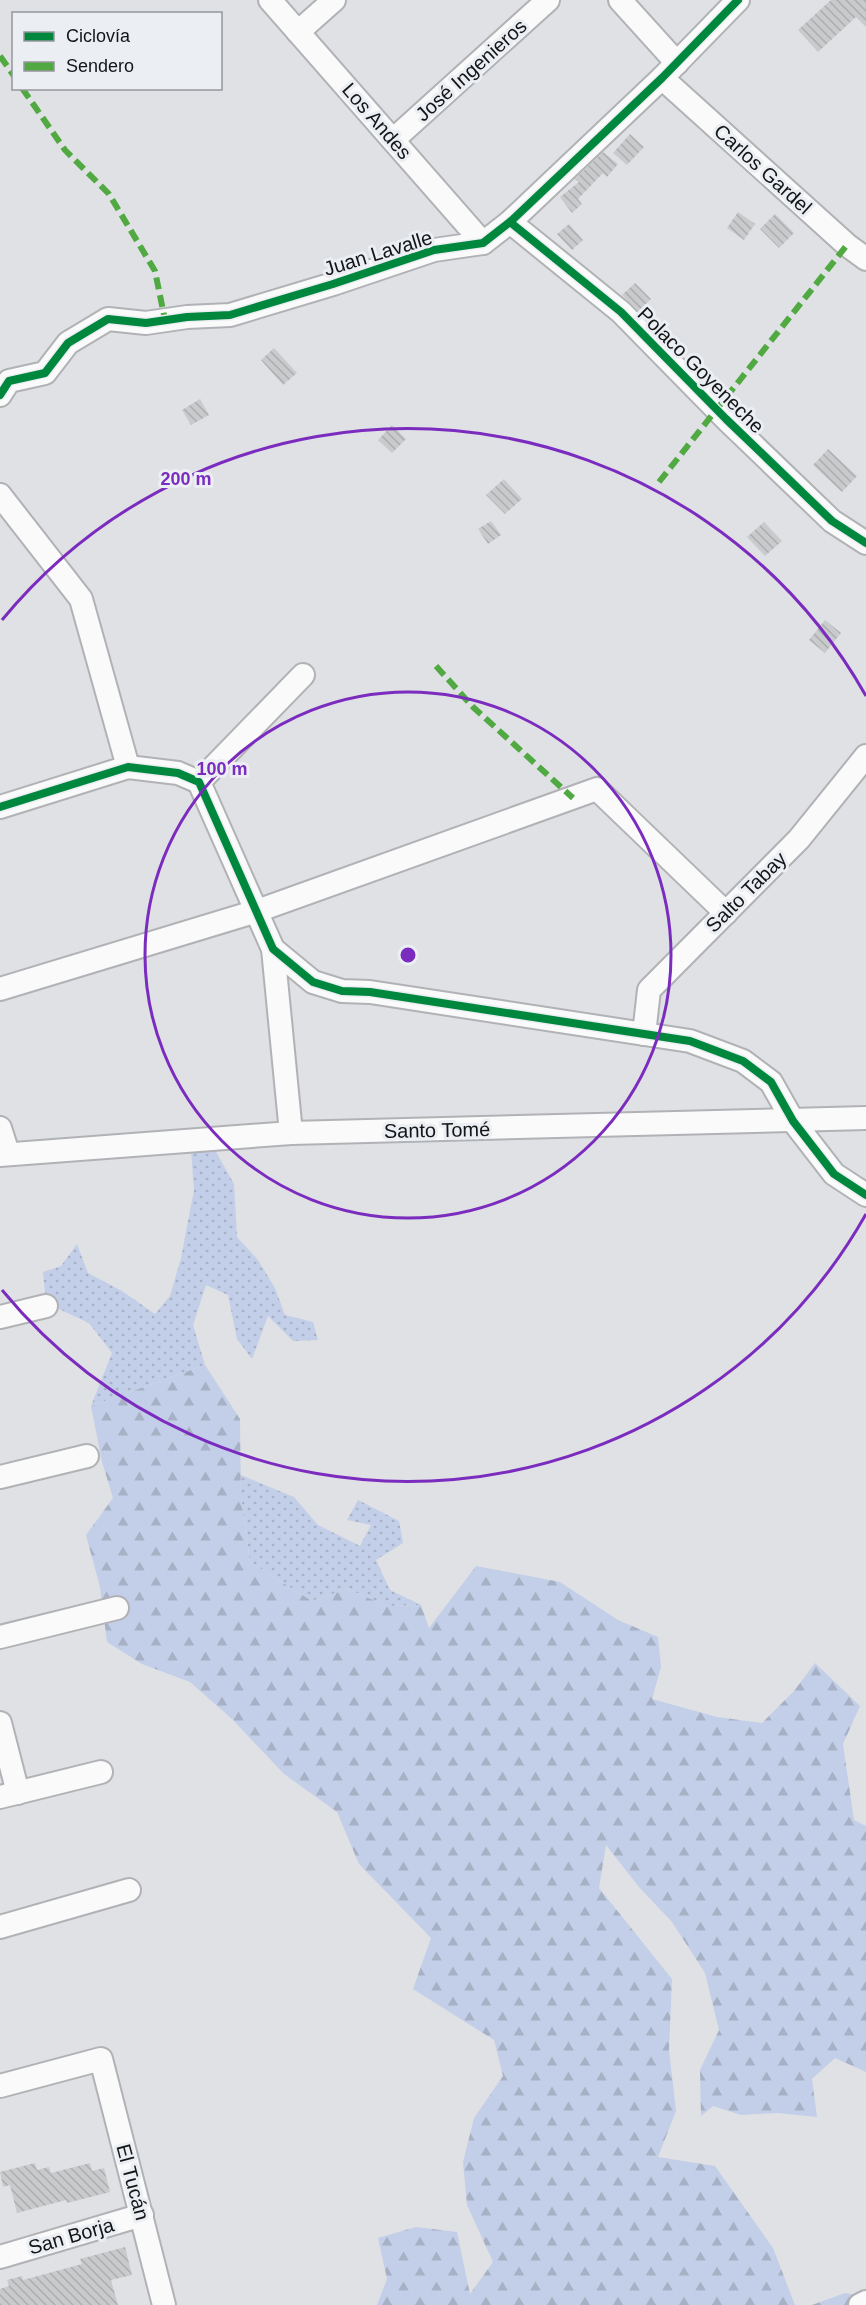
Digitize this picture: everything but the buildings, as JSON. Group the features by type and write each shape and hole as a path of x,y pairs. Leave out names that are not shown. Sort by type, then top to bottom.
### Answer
{"street":[{"name":"Los Andes","path":"270,0 483,243"},
{"path":"298,32 334,0"},
{"name":"José Ingenieros","path":"393,141 548,0"},
{"name":"Carlos Gardel","path":"620,0 670,70 847,244 866,259"},
{"name":"Juan Lavalle","path":"0,395 9,381 45,373 68,343 108,319 146,323 187,317 231,315 434,250 483,243 510,222 670,70 738,0"},
{"name":"Polaco Goyeneche","path":"510,222 621,312 726,419 832,521 866,543"},
{"path":"0,495 81,599 128,767"},
{"path":"199,782 303,675"},
{"name":"Salto Tabay","path":"644,1034 649,990 799,839 866,756"},
{"path":"0,807 128,767 178,773 199,782 273,949 291,1133"},
{"path":"0,990 257,911 597,789 726,913"},
{"path":"273,949 313,982 342,991 370,992 690,1041 743,1061 771,1082 793,1121 834,1174 866,1195"},
{"name":"Santo Tomé","path":"4,1154 291,1133 866,1118"},
{"path":"0,1128 4,1154"},
{"path":"0,1317 46,1306"},
{"path":"0,1477 87,1456"},
{"path":"0,1637 117,1608"},
{"path":"0,1723 9,1795 101,1772"},
{"path":"0,1927 129,1890"},
{"name":"El Tucán","path":"0,2086 101,2059 164,2305"},
{"name":"San Borja","path":"0,2257 142,2215"},
{"path":"860,2305 866,2302"}],"green space":[{"path":"210,1141 234,1184 237,1237 258,1260 275,1288 285,1315 313,1322 318,1340 293,1341 268,1316 252,1359 237,1339 228,1295 206,1285 193,1325 205,1365 91,1406 112,1353 89,1323 46,1303 43,1272 61,1266 77,1244 88,1273 122,1291 155,1314 170,1296 181,1258 194,1190 191,1151"},
{"path":"205,1365 240,1419 241,1499 250,1562 312,1601 347,1589 388,1606 421,1605 429,1628 476,1566 560,1582 618,1620 658,1637 661,1667 652,1699 717,1717 762,1723 794,1691 815,1663 860,1706 843,1744 854,1820 866,1826 866,2072 835,2058 812,2079 817,2117 778,2113 741,2115 713,2106 701,2116 700,2070 719,2030 705,1973 672,1922 639,1887 606,1845 599,1888 672,1979 669,2050 676,2111 658,2157 715,2166 773,2248 795,2305 377,2305 387,2279 378,2238 416,2227 457,2232 470,2294 493,2262 467,2205 463,2162 474,2118 503,2076 494,2040 413,1989 431,1938 359,1864 337,1812 284,1774 232,1719 190,1682 142,1664 107,1642 100,1587 86,1535 113,1498 102,1462 91,1406"},
{"path":"241,1475 294,1497 318,1525 360,1546 371,1525 347,1520 358,1500 399,1521 403,1543 376,1560 390,1590 421,1605 388,1606 347,1589 312,1601 250,1562 241,1499"},
{"path":"845,2293 866,2297 866,2305 812,2305"}],"marked path":[{"path":"0,56 12,73"},
{"path":"23,90 65,150 109,194 155,271 165,320"},
{"path":"659,482 847,245"},
{"path":"436,666 473,707 573,798"}],"cycle path":[{"path":"0,395 9,381 45,373 68,343 108,319 146,323 187,317 230,315 434,250 483,243 510,222 662,78 738,0"},
{"path":"510,222 621,312 726,419 832,521 866,543"},
{"path":"0,807 128,767 178,773 199,782 273,949 313,982 342,991 370,992 690,1041 743,1061 771,1082 793,1121 834,1174 866,1195"}]}
